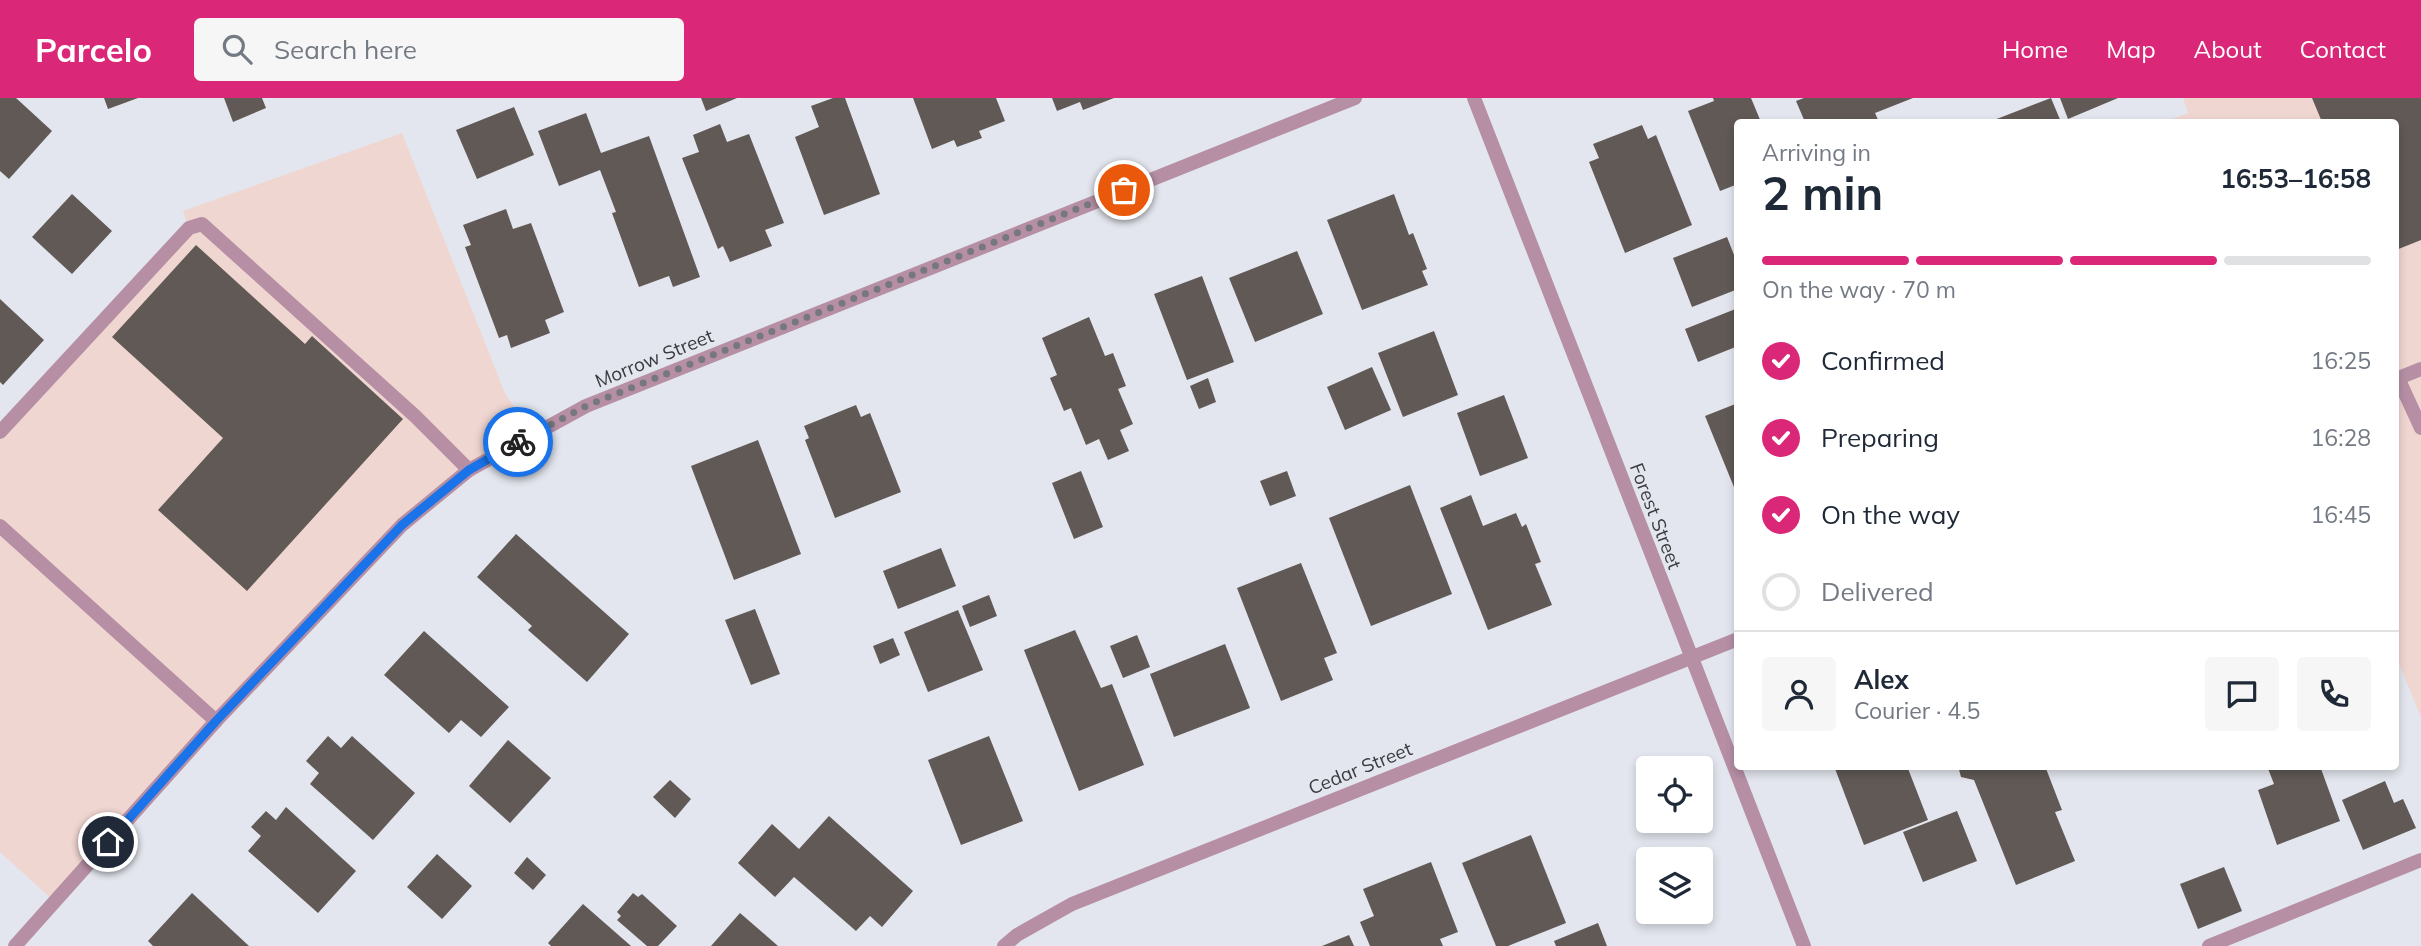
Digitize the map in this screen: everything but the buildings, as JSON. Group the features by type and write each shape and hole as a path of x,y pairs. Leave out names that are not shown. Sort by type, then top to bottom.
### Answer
{"street":[{"name":"Morrow Street","path":"15,946 216,721 402,525 469,470 586,406 1355,98"},
{"name":"Forest Street","path":"1474,98 1734,768"},
{"path":"0,432 189,228 202,224 415,415 469,470"},
{"path":"2399,377 2421,369"},
{"path":"2399,382 2421,428"},
{"path":"0,526 216,721"},
{"name":"Cedar Street","path":"1004,946 1017,935 1083,899 1734,641"},
{"name":"Forest Street","path":"1735,770 1804,946"},
{"path":"2209,946 2421,860"}],"shaded area":[{"path":"2183,98 2421,98 2421,717 2399,664 2399,119 2173,119 2188,113"},
{"path":"402,133 504,391 531,435 402,525 55,902 0,852 0,432 189,229 183,211"}],"way so far":[{"path":"518,442 586,406 1124,190"}],"route":[{"path":"108,842 216,721 402,525 469,470 518,442"}]}
